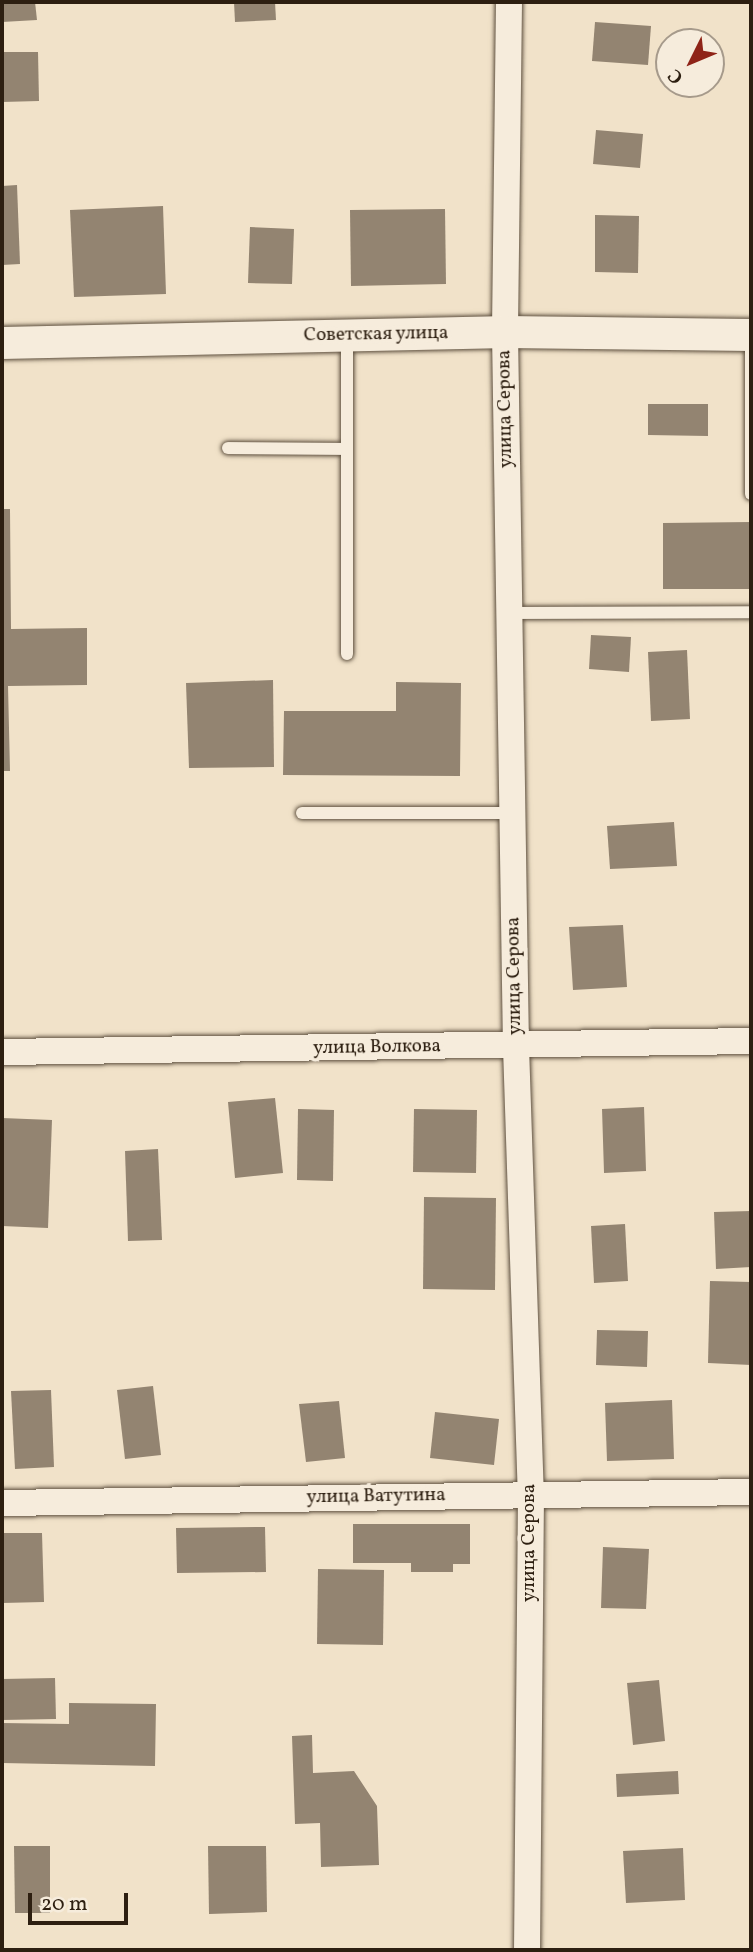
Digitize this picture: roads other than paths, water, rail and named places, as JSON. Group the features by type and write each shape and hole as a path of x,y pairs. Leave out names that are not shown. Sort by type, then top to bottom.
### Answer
{"street":[{"name":"улица Серова","path":"509,2 505,332 509,612 516,1046 531,1494 527,1950"},
{"name":"Советская улица","path":"2,343 505,332 751,335"},
{"name":"улица Волкова","path":"2,1052 751,1041"},
{"name":"улица Ватутина","path":"2,1503 751,1492"}],"lane":[{"path":"347,335 347,654"},
{"path":"751,335 751,494"},
{"path":"228,448 347,449"},
{"path":"509,612 751,612"},
{"path":"302,813 512,813"}]}
